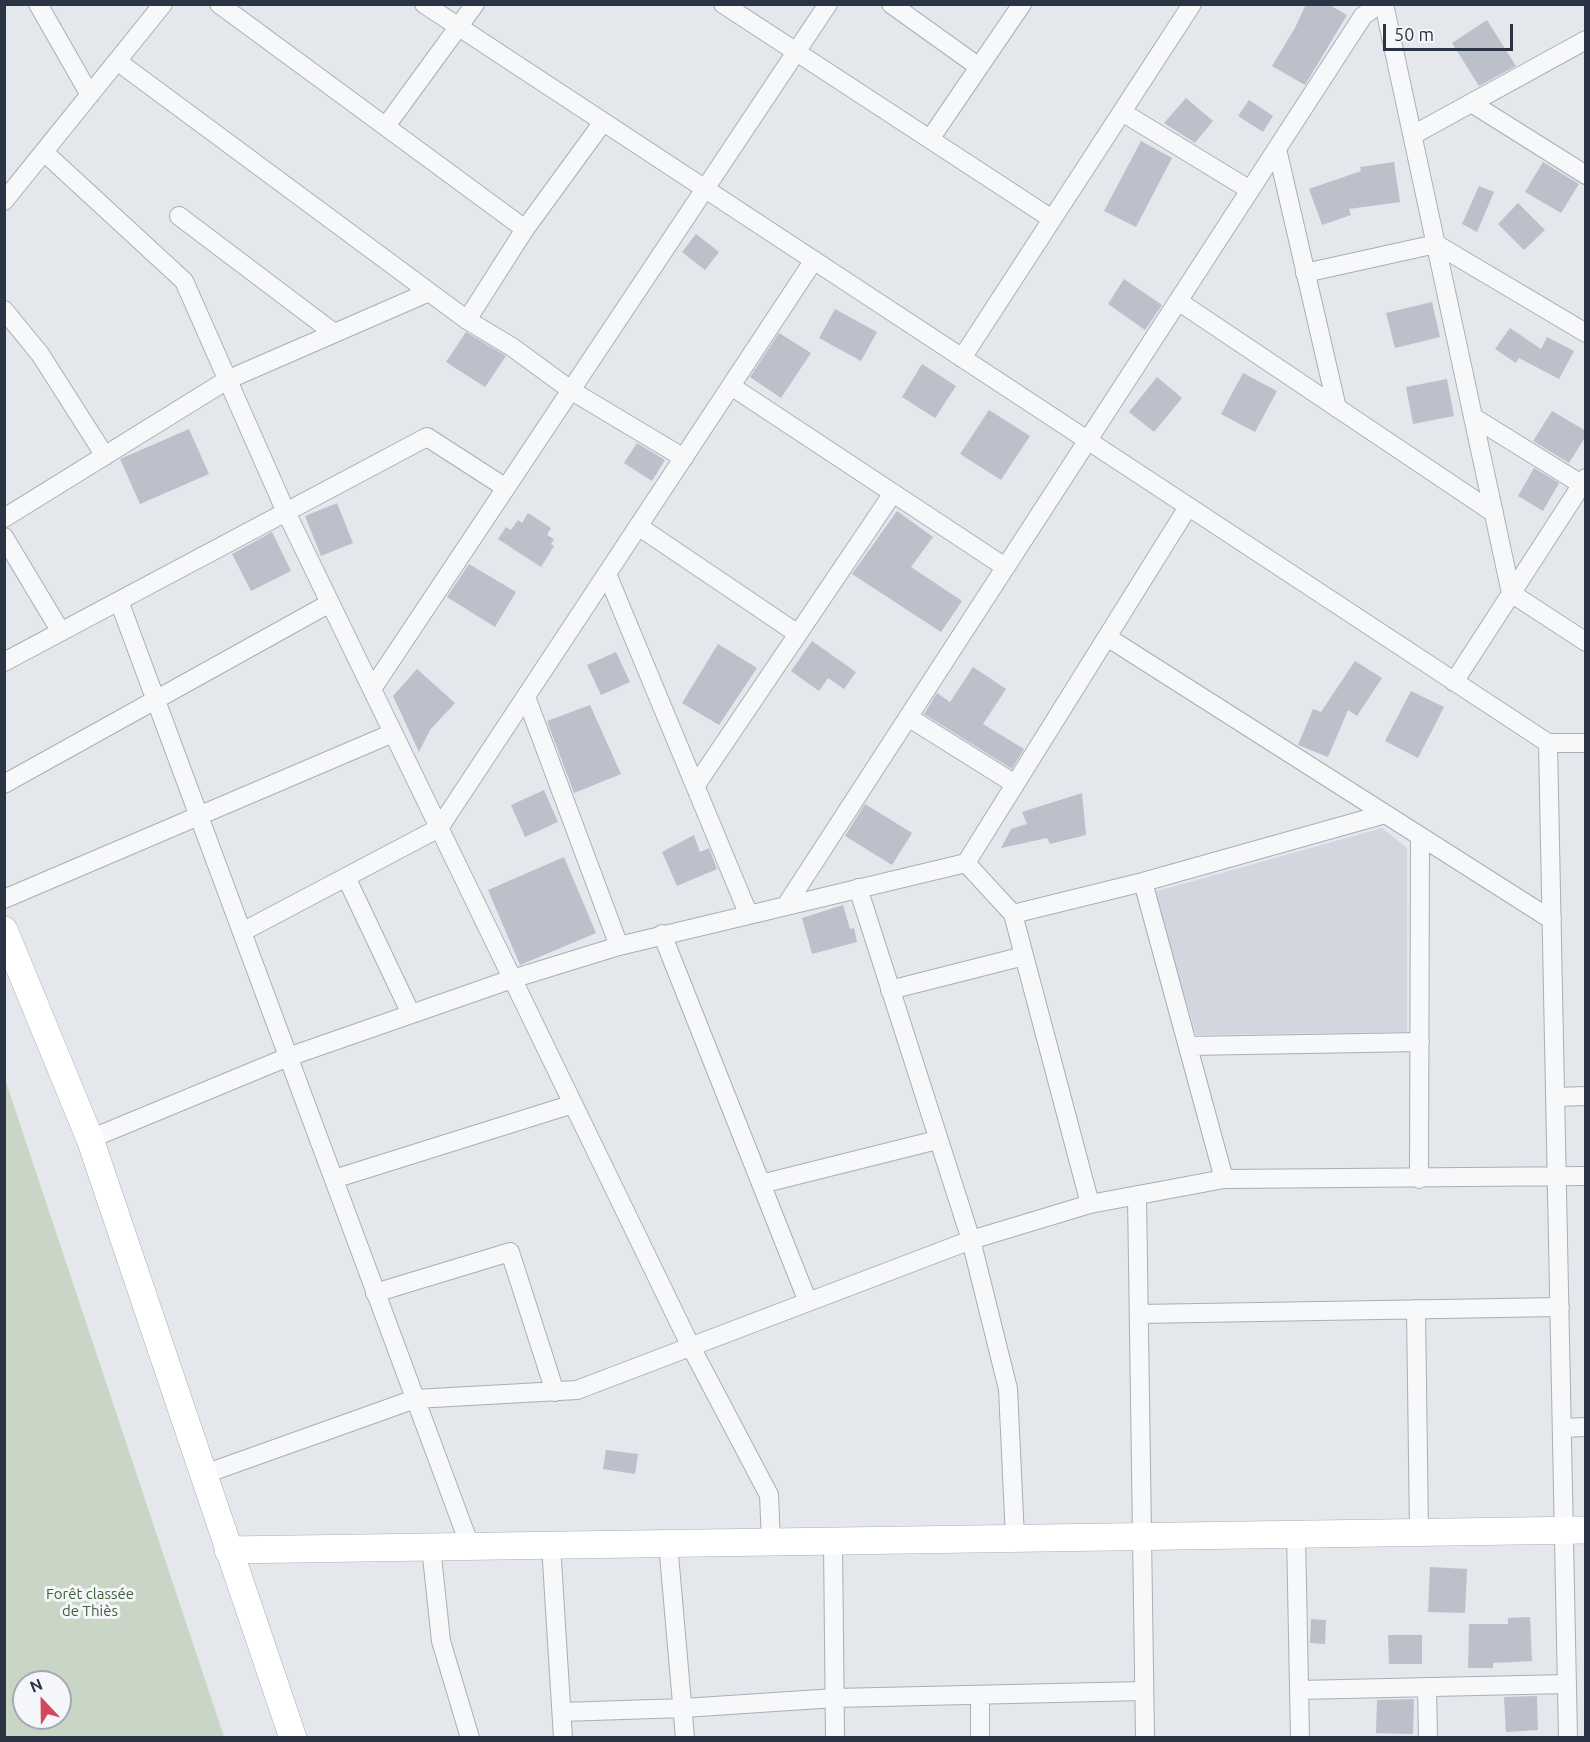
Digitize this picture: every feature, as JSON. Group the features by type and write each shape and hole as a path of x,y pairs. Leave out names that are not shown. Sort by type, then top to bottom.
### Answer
{"street":[{"path":"38,4 90,95"},
{"path":"4,201 117,61 147,12 163,4"},
{"path":"219,4 525,229"},
{"path":"424,4 1548,743 1586,743"},
{"path":"386,126 475,4"},
{"path":"723,4 1052,219"},
{"path":"372,689 828,4"},
{"path":"891,4 979,67"},
{"path":"930,139 1022,4"},
{"path":"962,358 1192,4"},
{"path":"787,904 1363,16 1379,4"},
{"path":"1384,4 1511,593 1586,642"},
{"path":"1413,135 1586,40"},
{"path":"117,61 467,320 512,347 572,391 684,458"},
{"path":"1473,104 1586,175"},
{"path":"1122,112 1250,190"},
{"path":"467,320 525,229 603,122"},
{"path":"1277,149 1337,408"},
{"path":"44,152 184,281 286,512 691,1347 769,1495 771,1542"},
{"path":"179,216 334,333"},
{"path":"1305,273 1436,244 1586,333"},
{"path":"242,932 439,828 814,260"},
{"path":"4,518 227,380 429,292"},
{"path":"1178,301 1494,513"},
{"path":"4,310 40,354 105,456"},
{"path":"731,386 1005,567"},
{"path":"1454,682 1584,483 1473,417"},
{"path":"4,662 427,437 506,488"},
{"path":"696,785 893,493"},
{"path":"90,1139 288,1057 512,979 662,934 966,863 1188,507"},
{"path":"638,526 798,634"},
{"path":"4,537 61,632"},
{"path":"607,574 748,913"},
{"path":"119,601 470,1546"},
{"path":"4,784 330,603"},
{"path":"1107,637 1552,920"},
{"path":"526,697 619,946"},
{"path":"908,717 1015,784"},
{"path":"4,899 393,733"},
{"path":"1548,743 1562,1428 1575,1530 1567,1684 1568,1737 1586,1737"},
{"path":"1013,914 1143,882 1385,814"},
{"path":"1419,1179 1420,837"},
{"path":"966,863 1013,914 1090,1204"},
{"path":"346,877 411,1014"},
{"path":"1143,882 1224,1179"},
{"path":"858,888 971,1240 1008,1389 1015,1538"},
{"path":"4,930 90,1139 202,1475 293,1737"},
{"path":"662,934 808,1302"},
{"path":"890,990 1024,956"},
{"path":"1188,1046 1420,1042"},
{"path":"1556,1097 1586,1096"},
{"path":"334,1179 573,1104"},
{"path":"761,1184 938,1140"},
{"path":"202,1475 415,1399 577,1390 971,1240 1090,1204 1224,1179 1586,1176"},
{"path":"1137,1195 1145,1737"},
{"path":"375,1293 510,1252 555,1392"},
{"path":"1139,1314 1560,1307"},
{"path":"1416,1309 1419,1533"},
{"path":"1562,1428 1586,1427"},
{"path":"228,1550 1575,1530"},
{"path":"1296,1534 1300,1737"},
{"path":"833,1541 835,1737"},
{"path":"668,1544 685,1737"},
{"path":"551,1545 563,1737"},
{"path":"431,1547 441,1641 470,1737"},
{"path":"1299,1690 1567,1684"},
{"path":"1427,1687 1428,1737"},
{"path":"562,1712 684,1708 835,1698 1144,1691"},
{"path":"980,1695 980,1737"}],"shaded area":[{"path":"1382,828 1407,848 1407,1032 1196,1035 1154,892"}],"green space":[{"name":"Forêt classée de Thiès","path":"4,1079 5,1079 224,1737 5,1737"}],"building":[{"path":"1306,4 1328,4 1347,15 1305,85 1272,66 1295,28"},
{"path":"1487,20 1516,66 1479,86 1452,43"},
{"path":"1186,98 1213,121 1195,143 1164,123"},
{"path":"1249,100 1273,116 1263,132 1238,116"},
{"path":"1141,141 1172,158 1136,227 1104,211"},
{"path":"1394,162 1400,202 1349,209 1351,215 1322,225 1309,189 1361,171 1360,167"},
{"path":"1543,162 1579,184 1561,213 1525,192"},
{"path":"1479,186 1494,192 1477,232 1462,224"},
{"path":"1518,203 1545,230 1524,250 1498,224"},
{"path":"696,234 719,252 705,270 682,252"},
{"path":"1124,279 1162,305 1145,330 1108,304"},
{"path":"1432,302 1440,337 1395,348 1386,313"},
{"path":"835,309 877,332 861,361 819,338"},
{"path":"1510,328 1541,349 1547,337 1574,351 1559,379 1519,358 1516,363 1495,349"},
{"path":"466,332 506,356 485,387 446,362"},
{"path":"779,333 811,353 781,398 750,377"},
{"path":"922,364 956,386 935,418 902,397"},
{"path":"1243,373 1277,391 1255,432 1221,414"},
{"path":"1157,377 1182,398 1154,432 1129,412"},
{"path":"1447,379 1454,416 1413,424 1406,387"},
{"path":"989,410 1030,436 1001,480 960,454"},
{"path":"1552,411 1586,431 1586,436 1569,463 1533,441"},
{"path":"189,429 209,474 140,504 120,459"},
{"path":"637,443 665,460 652,481 624,463"},
{"path":"1534,468 1559,483 1543,511 1518,496"},
{"path":"337,503 353,543 321,556 305,516"},
{"path":"897,511 933,537 911,567 962,601 941,632 852,574"},
{"path":"528,513 551,528 547,535 554,539 551,544 554,546 541,567 498,539 506,527 511,530 518,520 522,523"},
{"path":"272,532 291,571 251,591 232,554"},
{"path":"469,564 516,592 495,627 447,597"},
{"path":"812,641 856,672 844,689 828,678 819,691 791,671"},
{"path":"718,644 757,668 719,725 682,703"},
{"path":"616,652 630,682 601,695 587,665"},
{"path":"1355,661 1382,678 1357,716 1348,710 1328,757 1298,745 1313,709 1321,712"},
{"path":"973,667 1006,689 983,724 1024,749 1012,769 924,714 937,693 950,702"},
{"path":"417,669 455,703 430,730 419,752 393,696"},
{"path":"1411,691 1444,707 1418,758 1385,741"},
{"path":"590,705 621,774 574,793 547,721"},
{"path":"544,790 558,822 525,837 511,805"},
{"path":"1082,793 1086,835 1050,844 1047,838 1001,848 1011,829 1027,824 1022,812"},
{"path":"865,804 912,833 892,865 845,836"},
{"path":"694,835 700,852 709,848 717,869 677,886 662,852"},
{"path":"564,857 596,933 520,965 488,890"},
{"path":"843,905 850,929 854,928 857,942 812,954 802,918"},
{"path":"606,1450 638,1454 635,1474 603,1469"},
{"path":"1430,1567 1467,1569 1465,1613 1428,1612"},
{"path":"1530,1617 1532,1661 1493,1663 1493,1668 1468,1668 1469,1624 1508,1624 1508,1618"},
{"path":"1311,1619 1326,1620 1325,1644 1310,1643"},
{"path":"1388,1635 1422,1635 1422,1664 1389,1664"},
{"path":"1537,1696 1538,1730 1506,1732 1504,1697"},
{"path":"1414,1699 1413,1734 1376,1733 1377,1700"}]}
